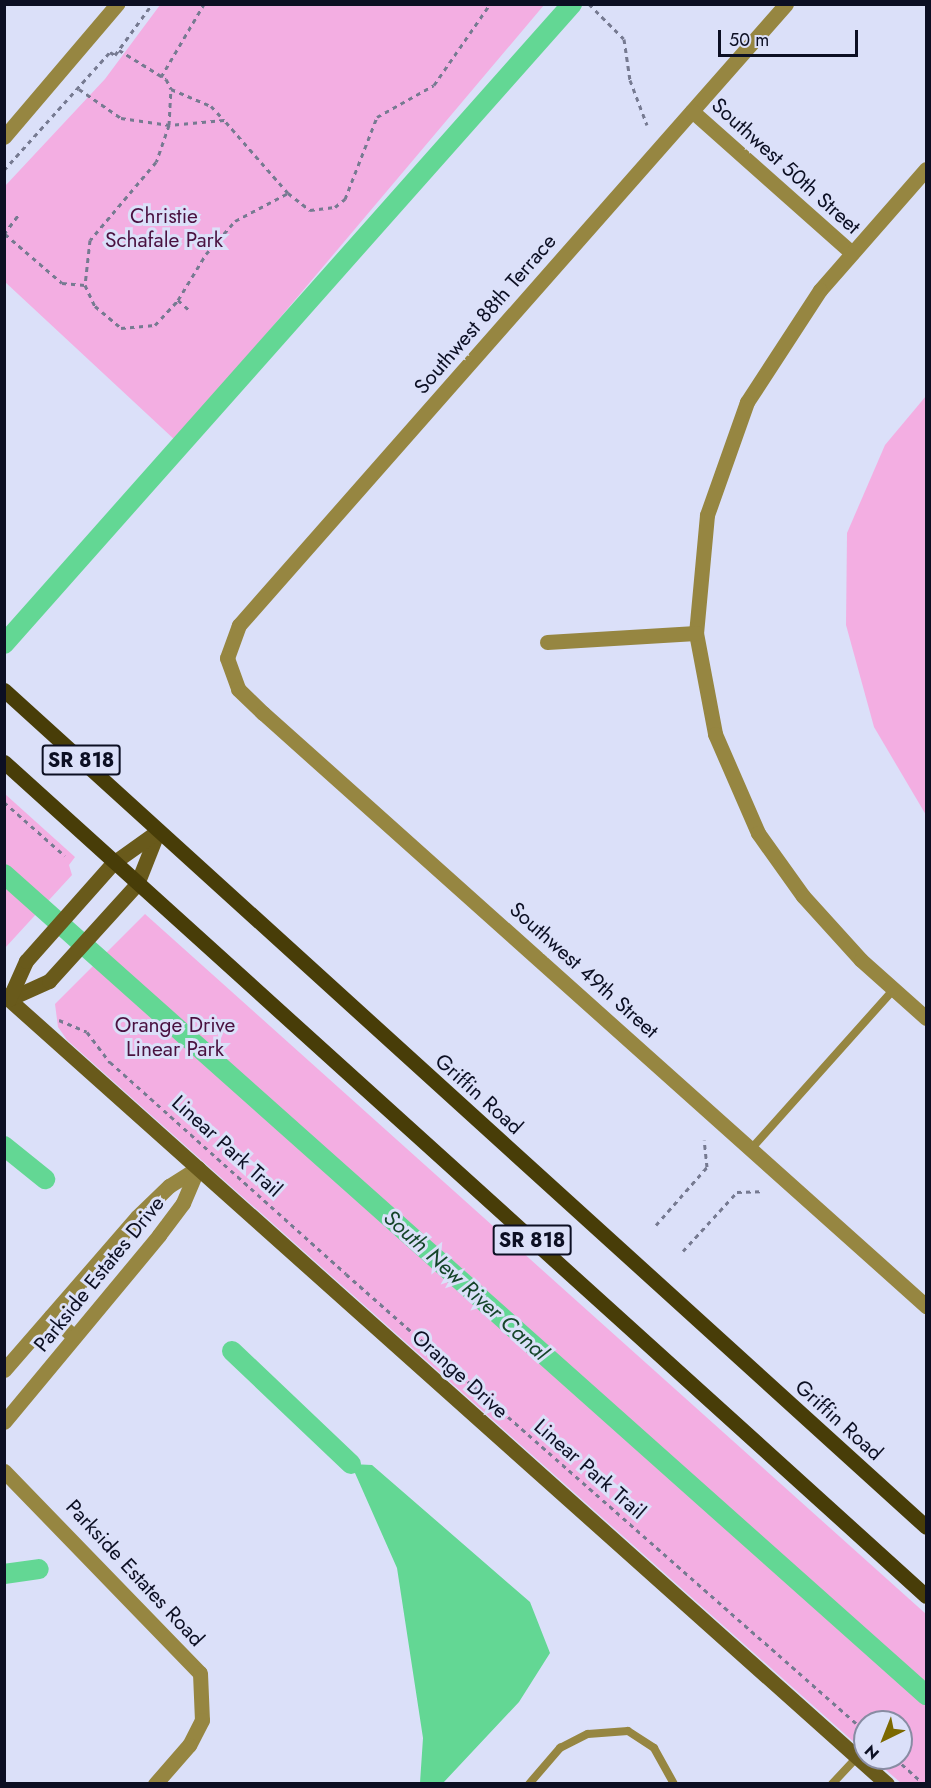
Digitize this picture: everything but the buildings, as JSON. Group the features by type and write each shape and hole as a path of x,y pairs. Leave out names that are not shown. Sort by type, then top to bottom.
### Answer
{"main road":[{"name":"Griffin Road","path":"4,690 927,1527"},
{"name":"SR 818","path":"4,762 113,863 927,1596"}],"street":[{"path":"4,137 117,4"},
{"name":"Southwest 88th Terrace","path":"227,658 239,626 786,4"},
{"name":"Southwest 50th Street","path":"692,111 852,253"},
{"path":"927,169 852,253 794,326 733,432 701,547 696,633 715,734 758,833 802,896 894,989 927,1018"},
{"path":"547,642 696,633"},
{"name":"Southwest 49th Street","path":"227,658 238,689 263,713 927,1306"},
{"path":"7,997 26,961 113,863 158,831"},
{"path":"7,997 49,981 137,884 158,831"},
{"name":"Orange Drive","path":"7,997 853,1753"},
{"name":"Parkside Estates Drive","path":"4,1370 137,1217 169,1186 198,1168"},
{"name":"Parkside Estates Drive","path":"4,1422 183,1203 198,1168"},
{"path":"51,1316 74,1337"},
{"name":"Parkside Estates Road","path":"4,1471 200,1673 202,1720 189,1745 155,1784"},
{"name":"Orange Drive","path":"871,1770 887,1784"}],"lane":[{"path":"751,1149 894,989"},
{"path":"528,1784 560,1748 588,1734 628,1731 654,1748 674,1784"},
{"path":"832,1784 853,1761"}],"path":[{"path":"4,170 110,52 120,50 152,4"},
{"path":"161,77 204,4"},
{"path":"120,50 161,77 171,89 211,106 288,193 310,210 335,207 345,199 377,117 434,85 490,4"},
{"path":"589,4 624,39 630,80 647,125"},
{"path":"79,89 121,118 169,125 224,120"},
{"path":"171,89 169,125 156,162 90,240 85,285 95,306 121,328 155,325 178,300 206,254 235,221 288,193"},
{"path":"20,213 5,234 62,283 85,285"},
{"path":"178,300 189,310"},
{"path":"4,802 65,856"},
{"name":"Linear Park Trail","path":"54,1020 66,1020 87,1032 110,1062 346,1274 853,1720"},
{"path":"656,1225 706,1167 704,1140"},
{"path":"683,1251 737,1192 761,1191"},
{"path":"908,1770 924,1784"}],"green space":[{"name":"Christie Schafale Park","path":"160,5 544,5 176,441 4,281 5,186 105,79"},
{"path":"926,396 926,815 874,727 846,625 847,533 885,445"},
{"path":"5,794 75,857 69,865 72,875 5,948"},
{"name":"Orange Drive Linear Park","path":"145,914 926,1614 926,1783 901,1783 886,1770 913,1770 913,1710 853,1710 853,1741 67,1040 58,1027 55,1004"}],"shaded area":[{"path":"351,1464 372,1465 530,1602 550,1653 519,1702 443,1783 420,1783 423,1738 397,1568"}],"waterway":[{"path":"4,644 572,4"},
{"name":"South New River Canal","path":"4,874 926,1695"},
{"path":"4,1146 45,1179"},
{"path":"232,1351 351,1464"},
{"path":"4,1574 39,1569"}]}
